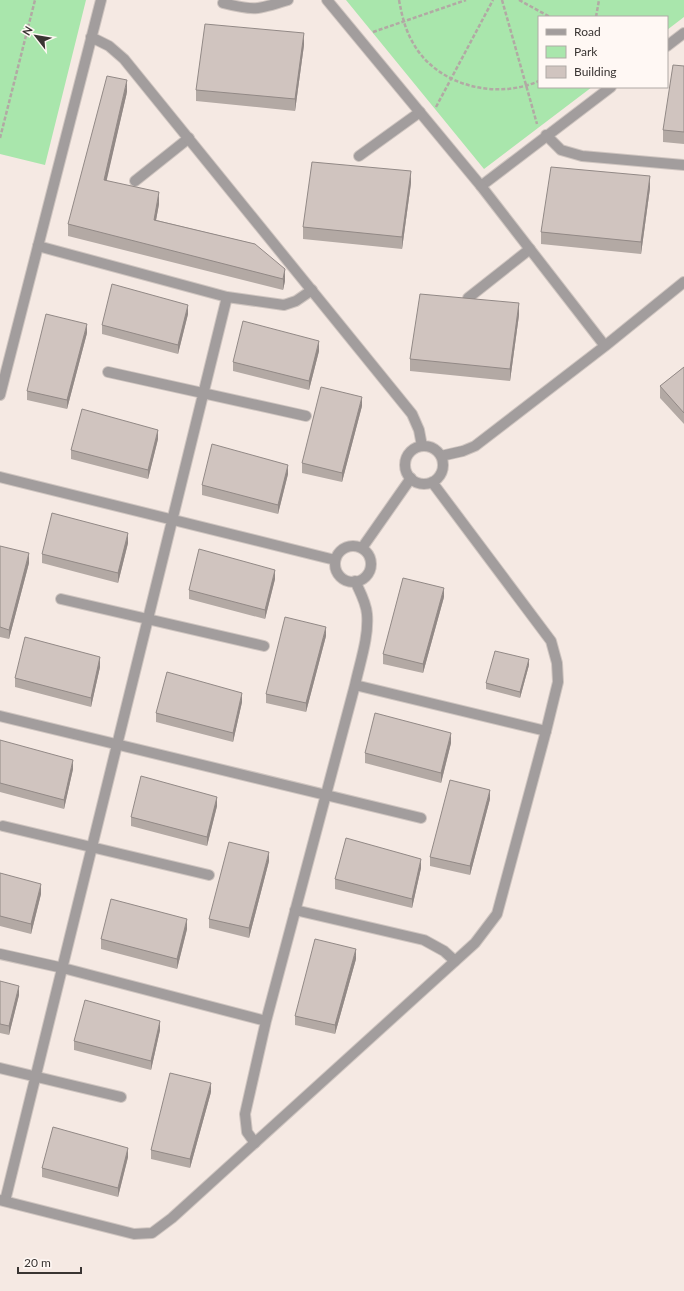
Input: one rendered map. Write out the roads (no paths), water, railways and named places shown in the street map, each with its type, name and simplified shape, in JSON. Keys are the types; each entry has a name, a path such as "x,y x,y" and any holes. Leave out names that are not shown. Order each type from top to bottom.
{"street":[{"path":"0,395 100,0"},
{"path":"223,3 250,10 262,9 288,0"},
{"path":"327,0 481,186 605,346"},
{"path":"668,45 684,33"},
{"path":"91,37 109,46 124,59 312,290 412,414 419,430 422,446"},
{"path":"481,186 610,88"},
{"path":"359,156 420,112"},
{"path":"546,135 561,150 582,156 684,165"},
{"path":"135,182 188,138"},
{"path":"38,246 228,296 284,305 296,301 312,290"},
{"path":"468,298 530,249"},
{"path":"441,456 463,451 475,446 605,346 684,282"},
{"path":"228,296 63,968 3,1201 134,1234 152,1233 172,1218 455,962 475,943 497,914 558,682 557,663 551,641 432,482"},
{"path":"108,372 306,416"},
{"path":"422,446 430,446 437,450 441,456 443,464 442,471 438,478 432,482 424,484 417,482 411,478 406,471 405,463 408,455 414,449 422,446"},
{"path":"0,477 335,560"},
{"path":"362,548 411,478"},
{"path":"357,546 362,548 369,556 371,567 365,577 355,582 349,582 339,576 335,566 335,560 340,550 345,547 357,546"},
{"path":"254,1143 247,1132 245,1114 266,1021 354,685 366,630 367,613 364,600 355,582"},
{"path":"61,599 264,646"},
{"path":"354,685 546,732"},
{"path":"0,716 421,818"},
{"path":"2,826 92,846 209,875"},
{"path":"295,910 424,940 444,951 455,962"},
{"path":"0,954 63,968 266,1021"},
{"path":"0,1068 121,1097"}]}
